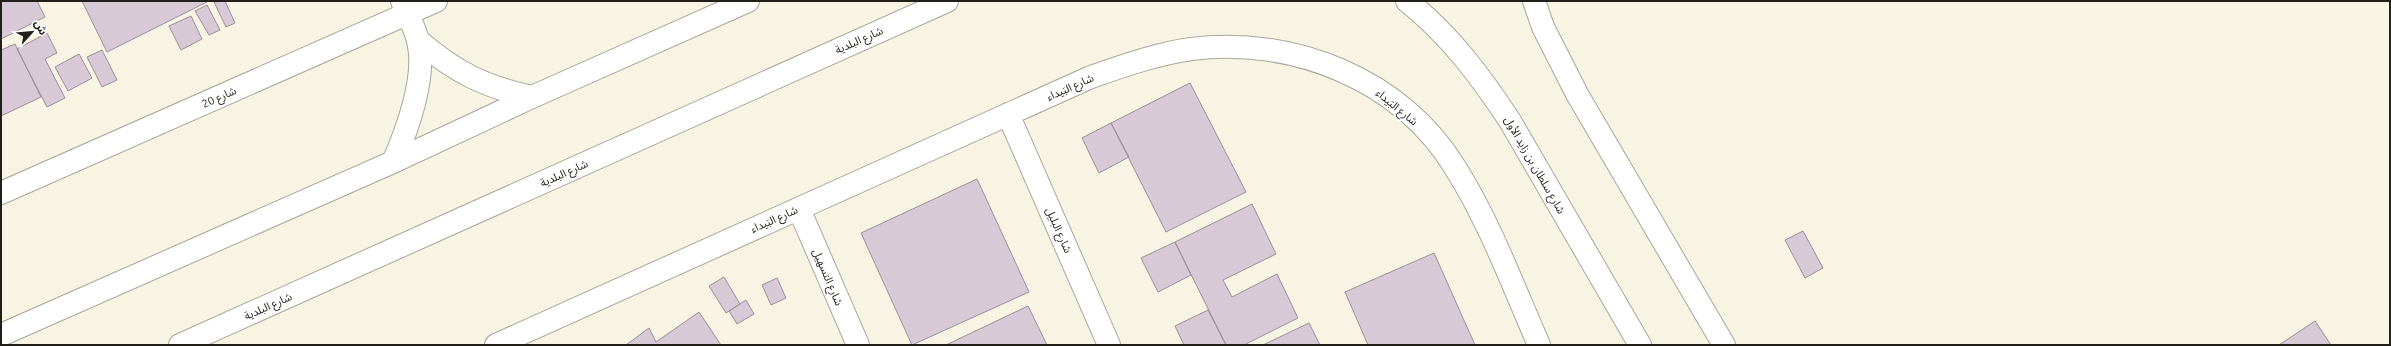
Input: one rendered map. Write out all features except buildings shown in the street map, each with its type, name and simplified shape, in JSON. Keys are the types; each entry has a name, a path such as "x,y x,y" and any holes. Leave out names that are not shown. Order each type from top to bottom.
{"main road":[{"name":"شارع 20","path":"1,193 405,8 436,1"},
{"path":"1,335 392,162 532,97 748,1"},
{"name":"شارع البلدية","path":"180,345 947,1"},
{"name":"شارع سلطان بن زايد الأول","path":"1407,1 1439,30 1465,58 1510,121 1640,345"},
{"path":"1534,1 1543,27 1576,94 1724,345"},
{"path":"392,162 404,139 417,91 419,41 405,8"},
{"path":"419,41 460,72 488,85 532,97"},
{"name":"شارع البَيداء","path":"496,345 1097,75 1156,56 1190,50 1224,47 1259,48 1292,53 1325,63 1356,77 1385,95 1412,116 1435,141 1456,168 1472,198 1539,345"},
{"name":"شارع البليل","path":"1008,114 1109,345"},
{"name":"شارع التسهيل","path":"799,208 858,345"}]}
